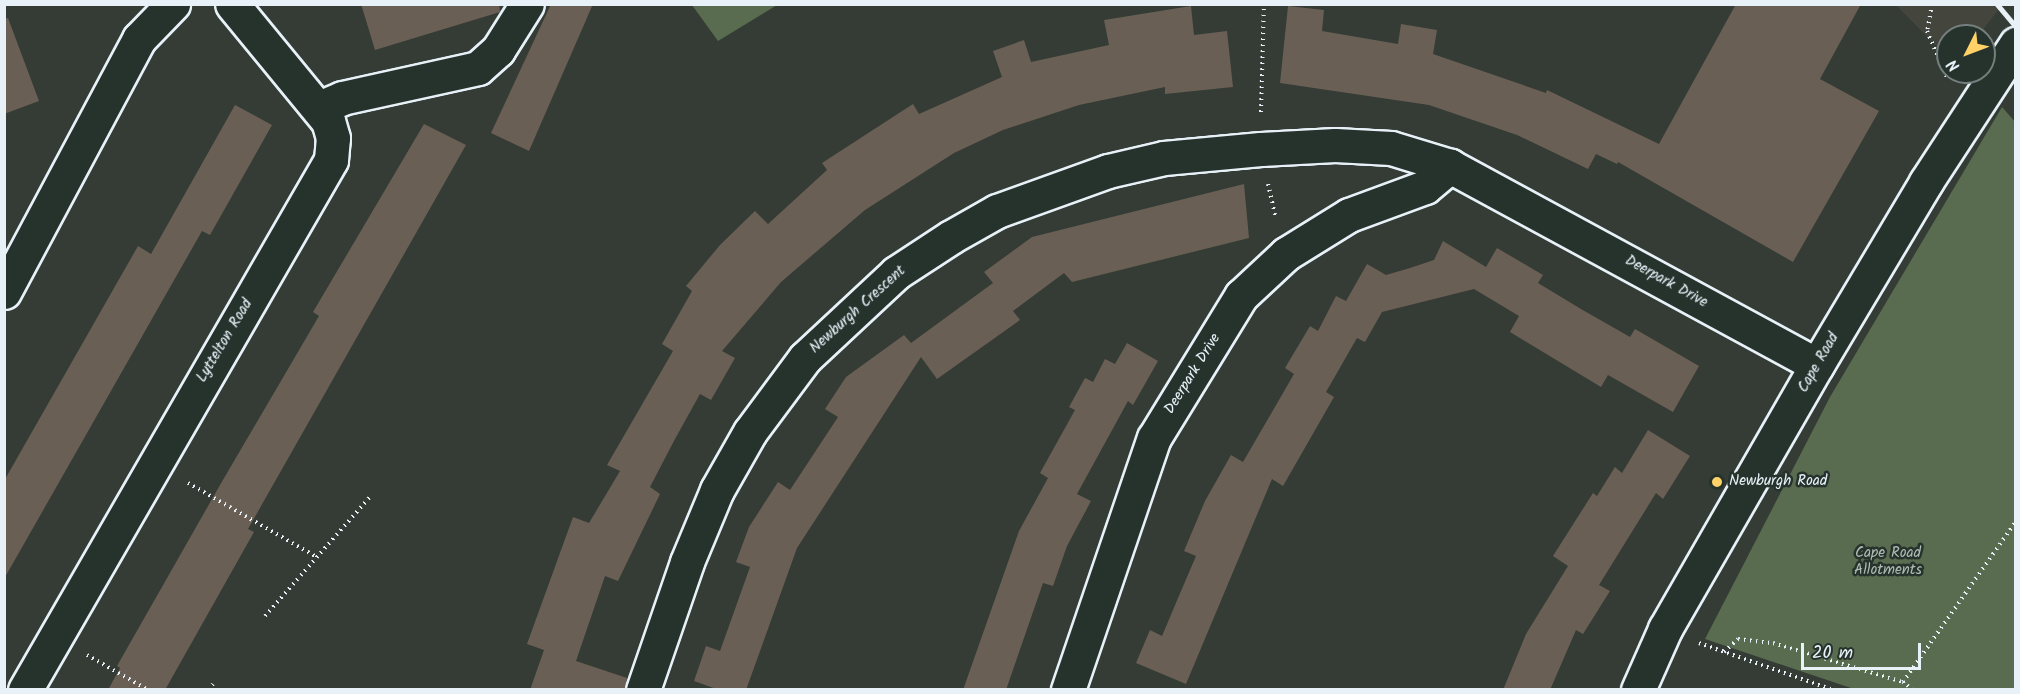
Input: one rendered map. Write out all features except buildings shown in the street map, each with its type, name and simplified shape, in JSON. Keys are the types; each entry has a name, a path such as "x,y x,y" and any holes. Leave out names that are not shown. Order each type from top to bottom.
{"street":[{"path":"4,291 139,39 173,4"},
{"name":"Lyttelton Road","path":"25,690 153,463 332,160 333,138 319,108 232,4"},
{"path":"319,108 342,98 477,68 498,50 527,4"},
{"name":"Cape Road","path":"1638,690 1665,629 1817,365 1984,90 2016,45"},
{"name":"Deerpark Drive","path":"1261,149 1335,145 1391,148 1450,166 1817,365"},
{"name":"Newburgh Crescent","path":"643,690 699,531 733,460 805,358 872,294 951,237 997,211 1055,187 1164,158 1261,149"},
{"name":"Deerpark Drive","path":"1068,690 1154,438 1241,296 1286,254 1349,215 1425,187 1450,166"}],"path":[{"path":"1264,4 1261,149 1286,254"},
{"path":"1932,4 1928,31 1952,91"},
{"path":"153,463 315,556"},
{"path":"265,616 315,556 370,497"},
{"path":"1903,682 2016,521"},
{"path":"1665,629 1833,690"},
{"path":"55,636 148,690"},
{"path":"1724,652 1738,639 1773,643 1903,682 1913,690"},
{"path":"209,690 213,684"}],"shaded area":[{"path":"1896,5 2002,5 1987,24 1936,24 1936,46"}],"green space":[{"path":"692,5 777,5 718,41"},
{"name":"Cape Road Allotments","path":"2002,107 2016,123 2015,689 1854,689 1705,639 1830,397"}],"railway":[{"path":"1997,4 2016,27"}],"place":[{"name":"Newburgh Road","path":"1717,482"}]}
